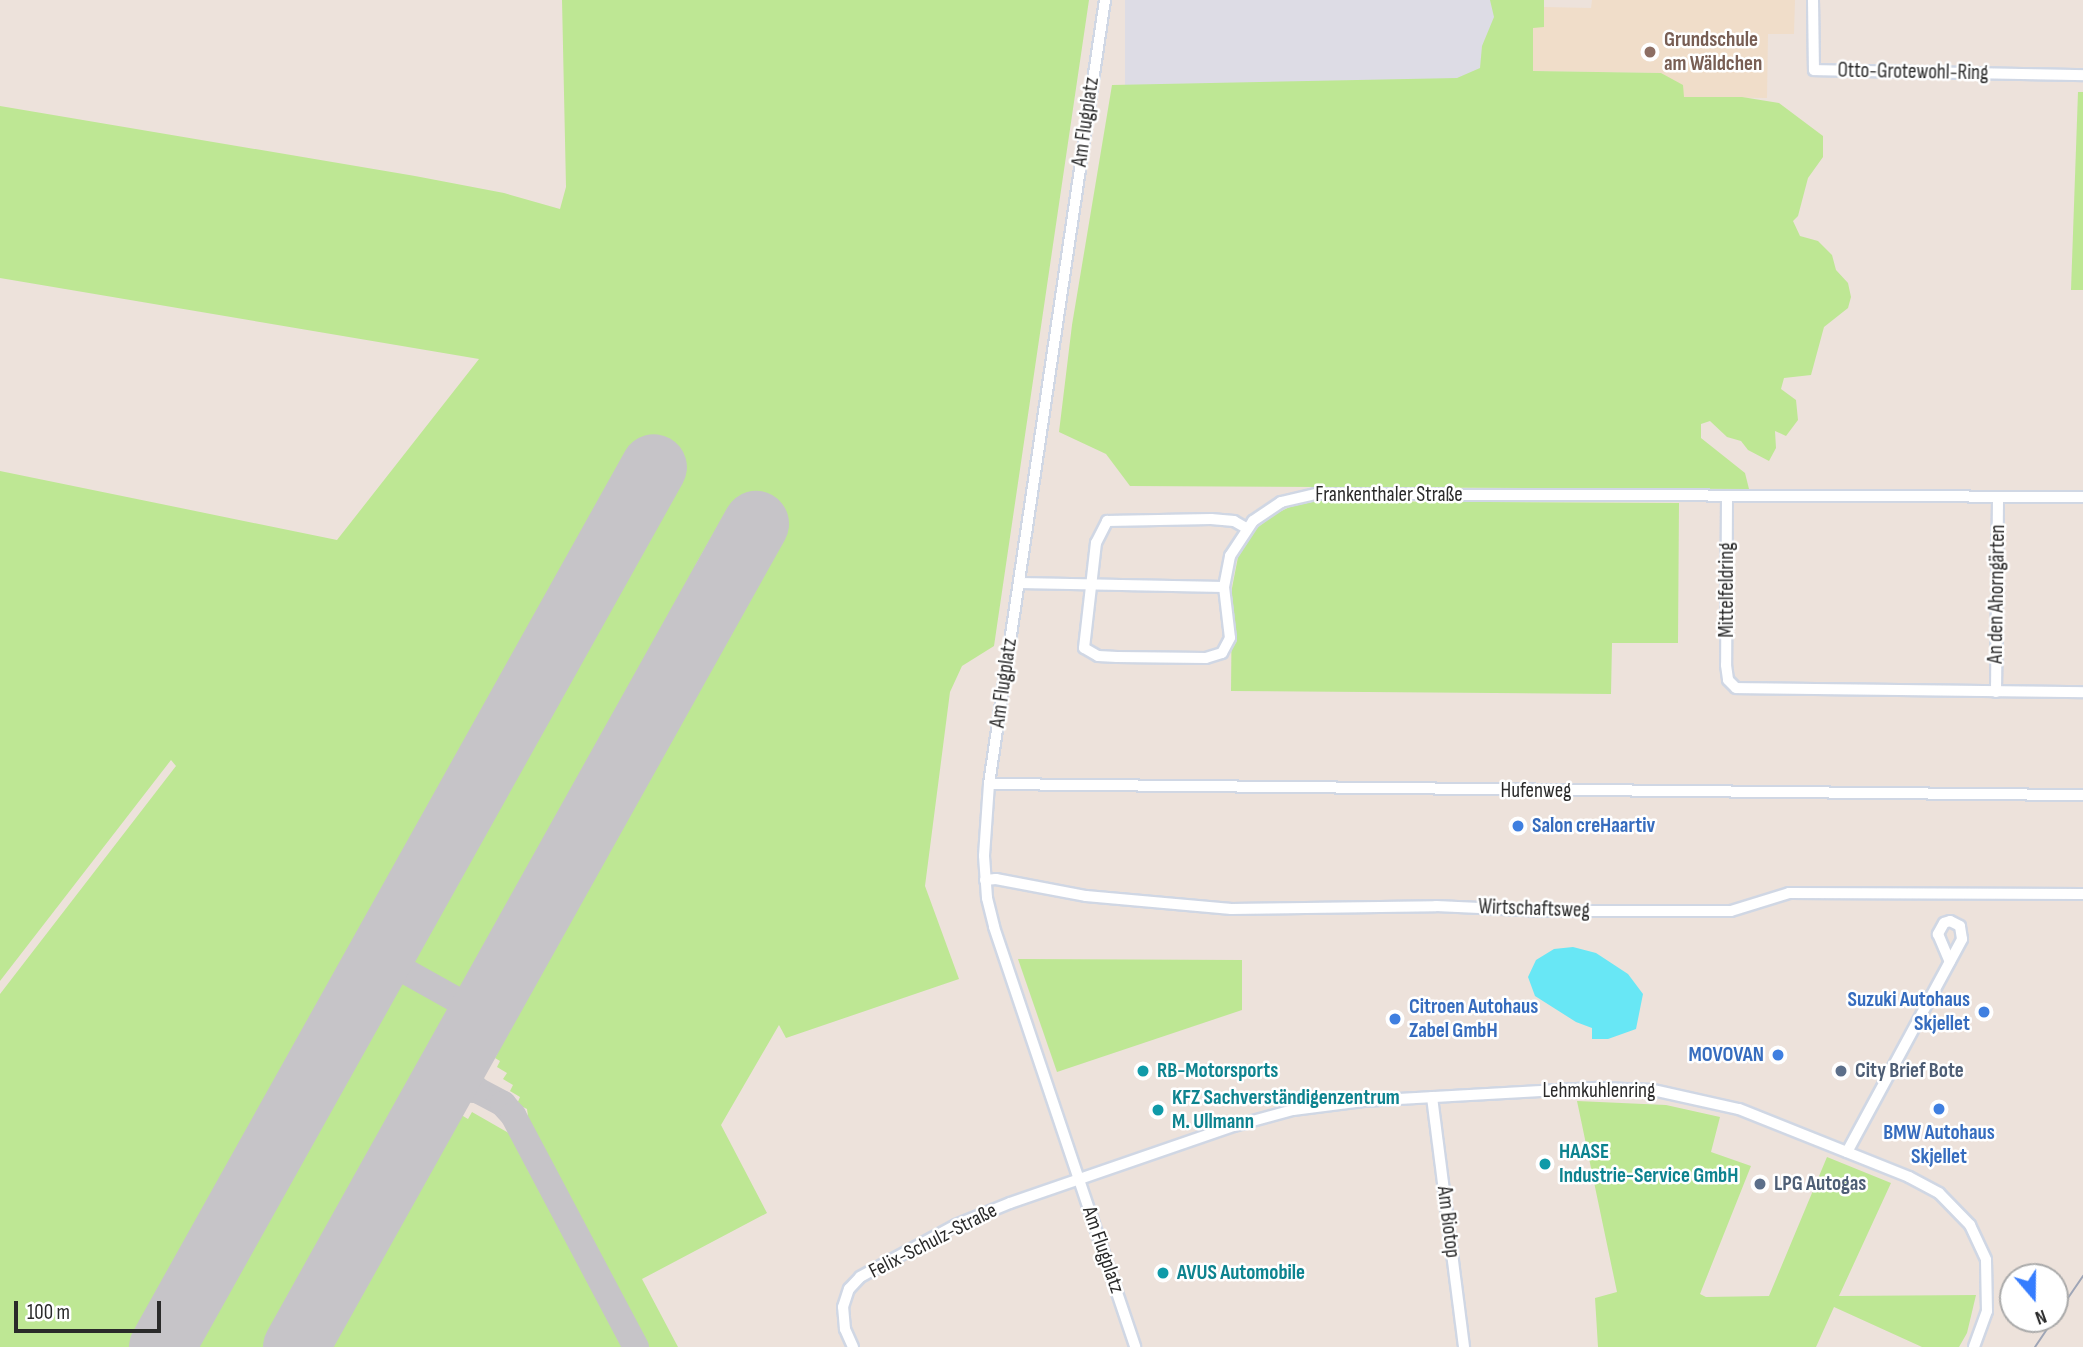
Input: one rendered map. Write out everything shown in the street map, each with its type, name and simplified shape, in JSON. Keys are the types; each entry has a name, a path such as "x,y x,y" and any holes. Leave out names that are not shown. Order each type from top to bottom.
{"street":[{"name":"Am Flugplatz","path":"1105,0 989,785 984,830 985,880 994,927 1135,1347"},
{"name":"Otto-Grotewohl-Ring","path":"1813,0 1814,70 2083,75"},
{"name":"Frankenthaler Straße","path":"1090,585 1084,648 1098,656 1206,658 1222,653 1230,638 1224,587 1230,556 1246,528 1281,502 1316,494 1727,496"},
{"path":"1727,496 2083,497"},
{"name":"Mittelfeldring","path":"1727,496 1726,666 1731,685 1736,688 2083,692"},
{"name":"An den Ahorngärten","path":"1996,692 1998,497"},
{"path":"1090,585 1096,543 1107,521 1211,519 1234,521 1246,528"},
{"path":"1019,583 1224,587"},
{"name":"Hufenweg","path":"989,785 2083,795"},
{"name":"Wirtschaftsweg","path":"985,880 996,879 1086,896 1231,909 1436,905 1545,911 1731,911 1789,893 2083,894"},
{"path":"1847,1152 1950,962"},
{"name":"Lehmkuhlenring","path":"1079,1180 1280,1113 1333,1104 1576,1088 1653,1090 1740,1109 1939,1193 1970,1225 1986,1260 1989,1286 1985,1319 1974,1347"},
{"name":"Am Biotop","path":"1432,1097 1464,1347"},
{"name":"Felix-Schulz-Straße","path":"853,1347 845,1329 843,1307 849,1289 865,1273 977,1215 1079,1180"}],"shaded area":[{"path":"1125,0 1544,0 1544,86 1125,86"},
{"name":"Grundschule am Wäldchen","path":"1592,0 1795,0 1794,34 1768,34 1767,98 1683,97 1661,73 1533,71 1532,27 1544,27 1544,7 1591,8"}],"green space":[{"path":"562,0 1089,0 994,646 962,666 950,692 925,886 959,979 786,1038 779,1025 721,1125 767,1213 642,1279 678,1347 645,1347 524,1118 528,1116 527,1109 517,1104 520,1097 510,1091 513,1085 503,1079 507,1073 497,1067 500,1061 495,1058 498,1052 493,1049 497,1043 492,1039 737,601 747,606 784,540 728,508 695,566 705,572 273,1347 0,1347 0,994 176,766 171,760 0,981 0,471 337,540 479,359 0,278 0,106 415,176 504,193 560,209 566,187"},
{"path":"1490,0 1544,0 1544,27 1533,28 1533,71 1661,73 1683,85 1684,97 1742,97 1779,103 1823,136 1823,157 1808,178 1798,216 1793,221 1800,236 1818,241 1832,255 1836,270 1848,283 1851,297 1848,308 1824,327 1811,375 1784,378 1781,389 1796,400 1798,420 1786,436 1775,431 1776,448 1769,461 1748,450 1741,441 1727,437 1710,421 1701,424 1701,438 1745,473 1749,489 1130,486 1106,454 1059,432 1072,325 1112,85 1457,78 1480,68 1482,46 1494,17"},
{"path":"2078,92 2083,92 2083,290 2071,290"},
{"path":"1320,501 1679,503 1678,643 1612,643 1611,694 1231,691 1232,588 1238,557 1255,530 1271,516 1296,504"},
{"path":"1018,959 1242,960 1242,1010 1057,1072"},
{"path":"1577,1101 1666,1105 1720,1117 1711,1152 1751,1166 1700,1294 1706,1297 1769,1296 1827,1157 1891,1183 1839,1296 1976,1295 1967,1333 1959,1347 1922,1347 1834,1307 1816,1347 1598,1347 1595,1298 1617,1292"},
{"path":"472,1112 512,1135 514,1132 627,1347 320,1347 449,1117 454,1119 458,1113 468,1119"}],"water":[{"path":"1573,947 1596,953 1628,974 1643,994 1636,1029 1608,1039 1592,1039 1592,1028 1576,1022 1535,996 1528,977 1536,960 1554,949"}],"taxiway":[{"path":"380,957 482,1014"},
{"path":"465,1045 461,1058 465,1076 477,1090 503,1104 513,1115 636,1347"},
{"path":"433,1103 452,1088 477,1090"}],"runway":[{"path":"162,1347 654,467"},
{"path":"296,1347 756,524"}],"tram line":[{"path":"2069,1296 2083,1276"},
{"path":"2035,1347 2044,1333"}],"place":[{"name":"Grundschule am Wäldchen","path":"1650,52"},
{"name":"Salon creHaartiv","path":"1518,826"},
{"name":"Suzuki Autohaus Skjellet","path":"1984,1012"},
{"name":"Citroen Autohaus Zabel GmbH","path":"1395,1019"},
{"name":"MOVOVAN","path":"1778,1055"},
{"name":"RB-Motorsports","path":"1143,1071"},
{"name":"City Brief Bote","path":"1841,1071"},
{"name":"BMW Autohaus Skjellet","path":"1939,1109"},
{"name":"KFZ Sachverständigenzentrum M. Ullmann","path":"1158,1110"},
{"name":"HAASE Industrie-Service GmbH","path":"1545,1164"},
{"name":"LPG Autogas","path":"1760,1184"},
{"name":"AVUS Automobile","path":"1163,1273"}]}
